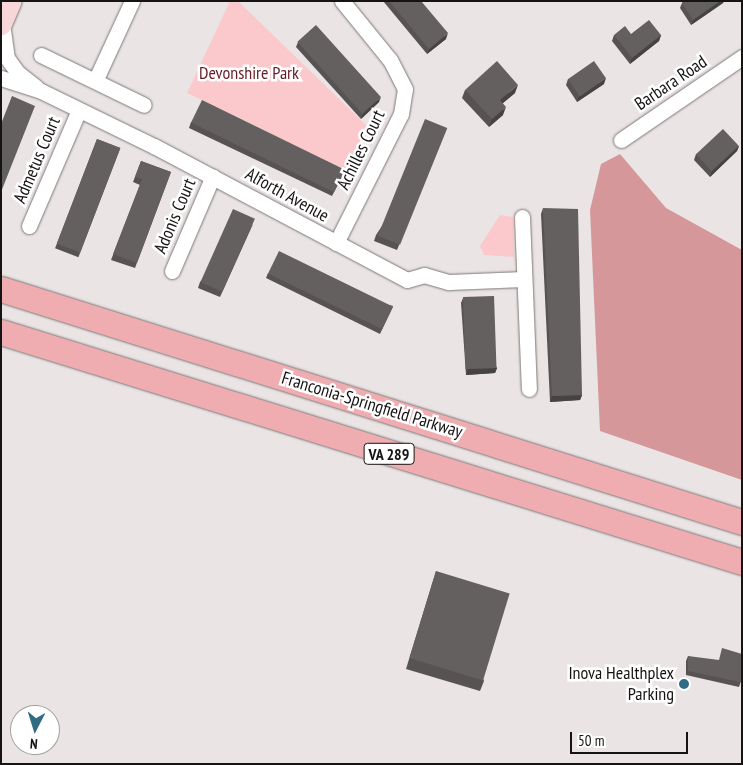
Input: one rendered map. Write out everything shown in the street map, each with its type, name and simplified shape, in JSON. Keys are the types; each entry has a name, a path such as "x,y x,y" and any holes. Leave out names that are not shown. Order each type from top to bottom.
{"main road":[{"path":"1,23 11,1"},
{"name":"Franconia-Springfield Parkway","path":"1,289 742,522"},
{"name":"VA 289","path":"1,332 36,346 742,562"},
{"path":"1,338 36,346"}],"street":[{"path":"96,79 132,1"},
{"name":"Achilles Court","path":"336,243 401,114 405,89 390,60 342,1"},
{"name":"Alforth Avenue","path":"1,23 4,49 12,65 41,91"},
{"path":"41,55 96,79 144,104"},
{"name":"Barbara Road","path":"621,140 742,57"},
{"name":"Alforth Avenue","path":"1,78 41,91 213,176 407,280 424,275 449,282 524,279"},
{"name":"Admetus Court","path":"29,226 79,110"},
{"name":"Adonis Court","path":"172,272 213,176"},
{"path":"522,218 529,389"}],"green space":[{"name":"Devonshire Park","path":"230,1 238,1 368,127 343,175 262,129 187,93"},
{"path":"500,215 513,217 514,257 484,255 480,246"}],"shaded area":[{"path":"620,154 666,208 742,250 742,480 600,431 590,210 601,164"}],"building":[{"path":"389,1 421,1 448,33 429,49"},
{"path":"684,1 720,1 693,20 682,3"},
{"path":"649,20 661,35 632,58 614,35 625,26 631,34"},
{"path":"316,25 381,97 362,114 297,42"},
{"path":"497,61 518,85 500,100 506,107 492,119 465,90"},
{"path":"594,61 606,78 580,97 568,79"},
{"path":"12,96 35,106 1,192 1,124"},
{"path":"202,100 345,170 334,192 191,122"},
{"path":"425,119 447,128 400,245 378,236"},
{"path":"723,129 739,146 712,171 696,154"},
{"path":"97,139 120,148 80,253 57,244"},
{"path":"141,161 171,172 137,263 113,254 142,179 135,177"},
{"path":"543,208 578,209 582,395 552,396"},
{"path":"233,209 255,219 222,292 200,282"},
{"path":"279,251 393,307 382,329 268,273"},
{"path":"494,296 497,368 466,369 463,297"},
{"path":"436,571 510,594 483,681 409,658"},
{"path":"722,648 742,654 742,678 740,682 688,671 688,656 719,660"}],"place":[{"name":"Inova Healthplex Parking","path":"684,684"}]}
